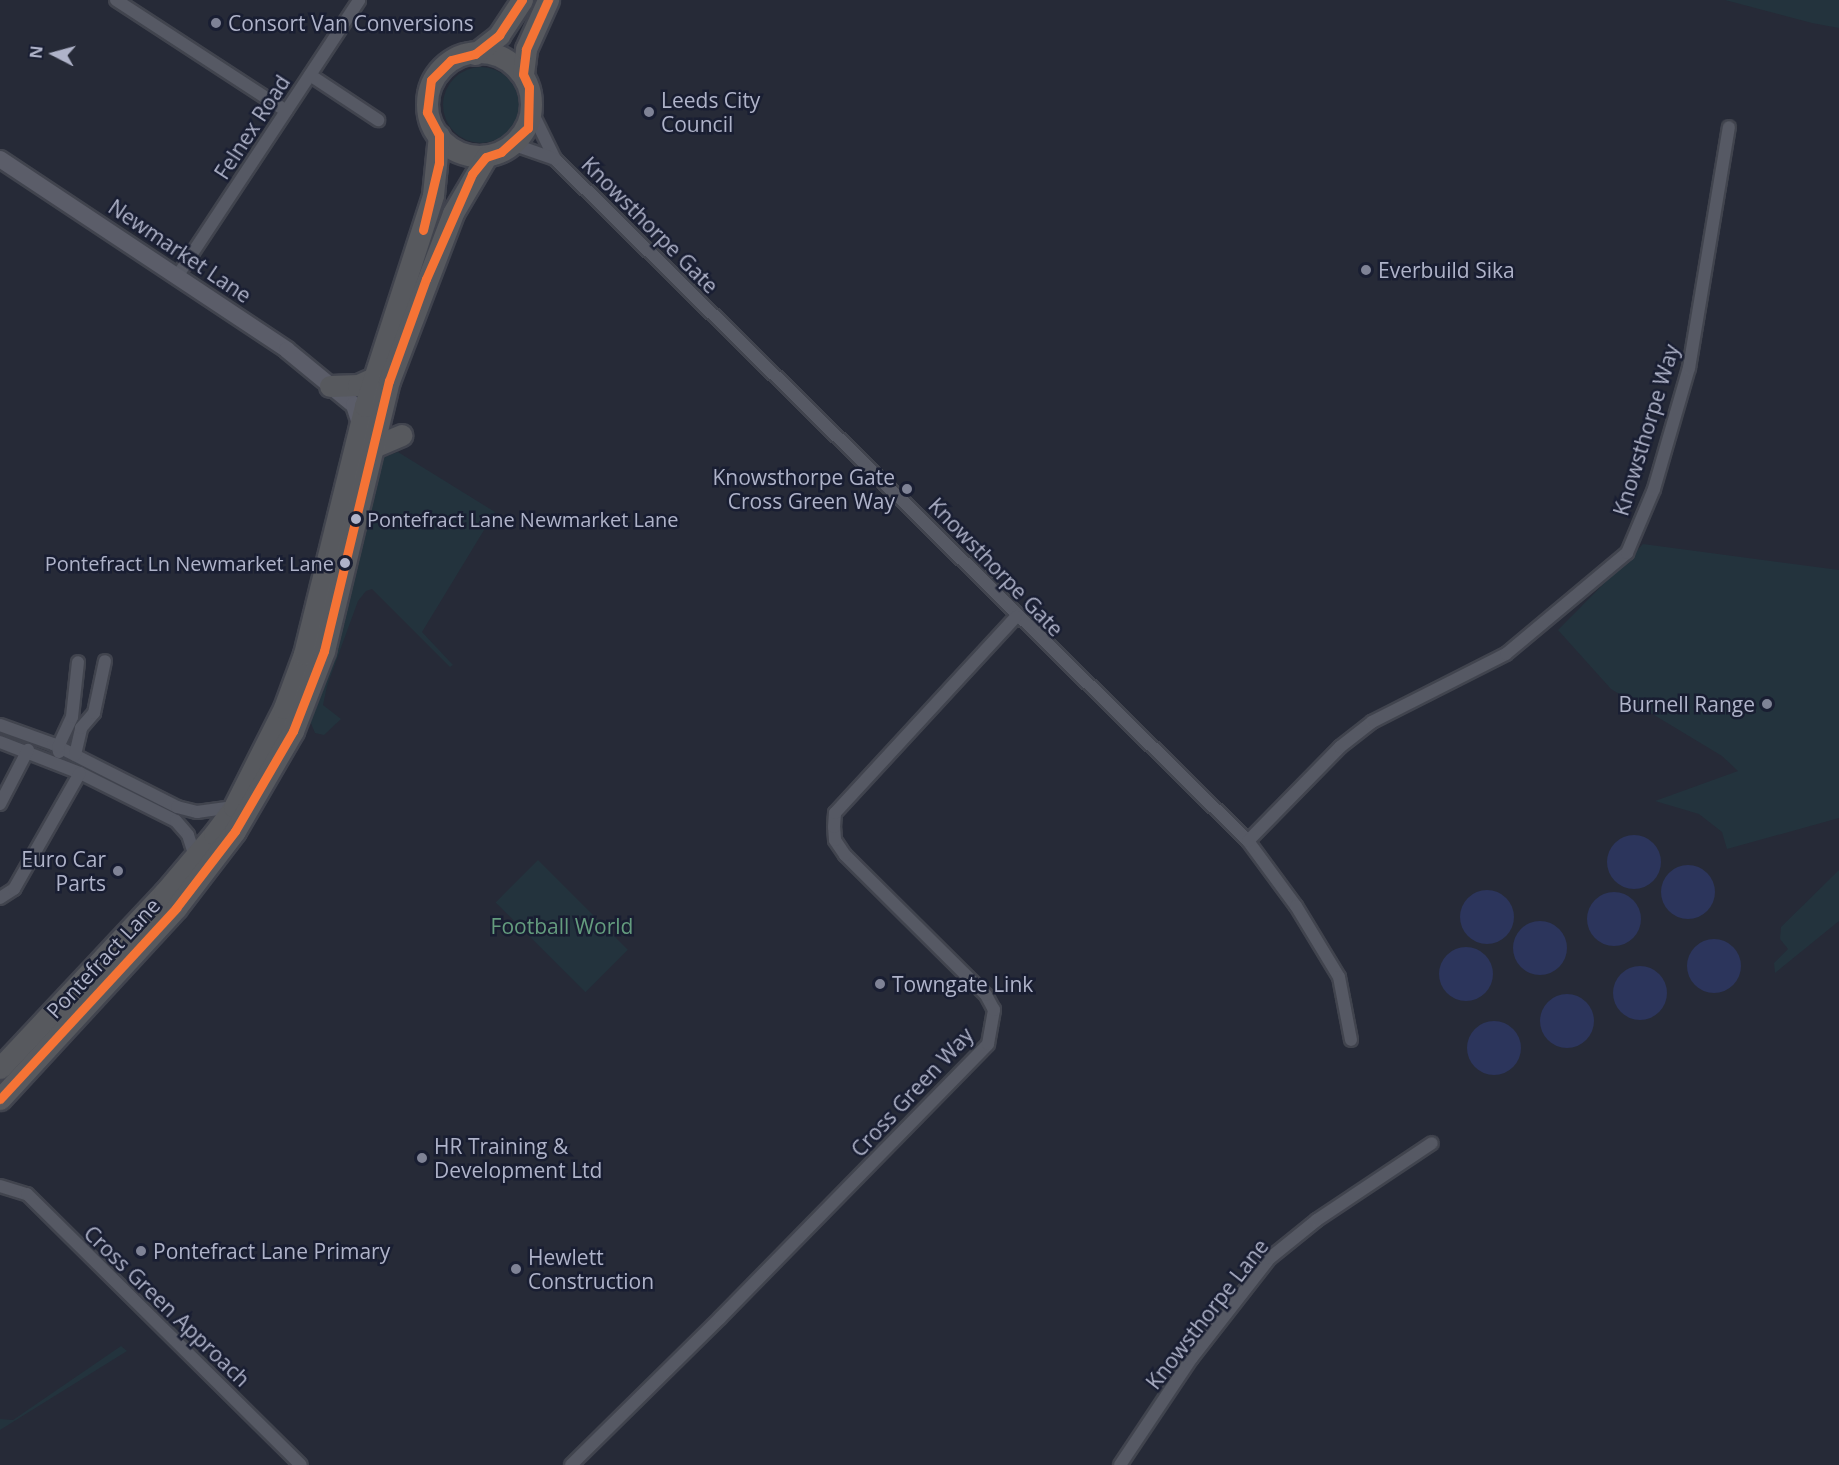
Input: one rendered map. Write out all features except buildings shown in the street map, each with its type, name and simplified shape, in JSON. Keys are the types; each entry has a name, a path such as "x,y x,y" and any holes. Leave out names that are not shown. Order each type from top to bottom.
{"highway":[{"path":"475,54 502,60 523,74 529,87 531,110 528,128 512,144 486,157 470,154 439,135 427,112 426,96 431,80 451,60 475,54 499,35 522,0"},
{"path":"523,74 526,49 548,0"},
{"name":"Pontefract Lane","path":"0,1068 195,857 234,807 285,708 304,654 360,424 433,195 439,135"},
{"name":"Pontefract Lane","path":"0,1099 176,908 235,831 303,735 389,381 426,279 458,203 486,157"},
{"path":"330,386 356,385 374,378"},
{"path":"371,448 401,435"}],"street":[{"path":"116,0 286,111"},
{"name":"Felnex Road","path":"178,275 359,0"},
{"path":"310,75 378,120"},
{"name":"Knowsthorpe Gate","path":"531,110 555,159 791,387 1016,617 1248,841 1296,906 1340,977 1351,1040"},
{"name":"Knowsthorpe Way","path":"1248,841 1340,747 1408,702 1506,654 1627,553 1654,489 1689,368 1729,127"},
{"name":"Knowsthorpe Gate","path":"512,144 555,159"},
{"name":"Newmarket Lane","path":"0,159 178,275 287,350 354,405 360,424"},
{"name":"Cross Green Way","path":"571,1465 720,1318 988,1044 994,1010 986,995 845,855 835,840 834,827 835,813 1016,617"},
{"path":"75,755 81,728 94,713 105,661"},
{"path":"0,804 28,750 53,744 72,717 78,662"},
{"path":"0,725 53,744 177,807 197,812 234,807"},
{"path":"0,742 28,750 80,773 176,821 188,835 195,857"},
{"path":"53,744 60,755 75,762 80,773"},
{"path":"0,898 14,889 80,773"},
{"name":"Knowsthorpe Lane","path":"1120,1465 1191,1359 1270,1258 1317,1221 1432,1143"},
{"name":"Cross Green Approach","path":"0,1186 27,1194 80,1249 301,1465"}],"green space":[{"path":"1725,0 1839,0 1839,28 1812,23"},
{"path":"481,67 496,70 508,78 516,90 519,105 516,120 508,132 496,140 481,143 466,140 454,132 446,120 443,105 446,90 454,78 466,70"},
{"path":"398,452 495,512 422,632 453,665 450,667 372,589 366,591 358,601 327,686 323,705 341,719 324,735 315,733 310,721 345,613 357,565 360,530 381,458"},
{"path":"1643,544 1839,570 1839,818 1727,849 1722,832 1699,814 1655,801 1738,771 1722,756 1611,689 1558,630"},
{"name":"Football World","path":"538,860 628,950 585,992 496,902"},
{"path":"1839,870 1839,921 1775,973 1774,963 1788,949 1780,939 1781,927"},
{"path":"121,1346 127,1351 0,1430 0,1419 13,1420"}],"water":[{"path":"1634,835 1644,837 1653,843 1659,852 1661,862 1659,872 1653,881 1644,887 1634,889 1624,887 1615,881 1609,872 1607,862 1609,852 1615,843 1624,837"},
{"path":"1688,865 1698,867 1707,873 1713,882 1715,892 1713,902 1707,911 1698,917 1688,919 1678,917 1669,911 1663,902 1661,892 1663,882 1669,873 1678,867"},
{"path":"1487,890 1497,892 1506,898 1512,907 1514,917 1512,927 1506,936 1497,942 1487,944 1477,942 1468,936 1462,927 1460,917 1462,907 1468,898 1477,892"},
{"path":"1614,892 1624,894 1633,900 1639,909 1641,919 1639,929 1633,938 1624,944 1614,946 1604,944 1595,938 1589,929 1587,919 1589,909 1595,900 1604,894"},
{"path":"1540,921 1550,923 1559,929 1565,938 1567,948 1565,958 1559,967 1550,973 1540,975 1530,973 1521,967 1515,958 1513,948 1515,938 1521,929 1530,923"},
{"path":"1714,939 1724,941 1733,947 1739,956 1741,966 1739,976 1733,985 1724,991 1714,993 1704,991 1695,985 1689,976 1687,966 1689,956 1695,947 1704,941"},
{"path":"1466,947 1476,949 1485,955 1491,964 1493,974 1491,984 1485,993 1476,999 1466,1001 1456,999 1447,993 1441,984 1439,974 1441,964 1447,955 1456,949"},
{"path":"1640,966 1650,968 1659,974 1665,983 1667,993 1665,1003 1659,1012 1650,1018 1640,1020 1630,1018 1621,1012 1615,1003 1613,993 1615,983 1621,974 1630,968"},
{"path":"1567,994 1577,996 1586,1002 1592,1011 1594,1021 1592,1031 1586,1040 1577,1046 1567,1048 1557,1046 1548,1040 1542,1031 1540,1021 1542,1011 1548,1002 1557,996"},
{"path":"1494,1021 1504,1023 1513,1029 1519,1038 1521,1048 1519,1058 1513,1067 1504,1073 1494,1075 1484,1073 1475,1067 1469,1058 1467,1048 1469,1038 1475,1029 1484,1023"}],"transit line":[{"path":"423,230 439,163 439,135 427,112 431,80 451,60 475,54 499,35 522,0"},
{"path":"0,1099 176,908 235,831 293,731 324,651 389,381 426,279 472,174 486,157 501,152 528,128 529,87 523,74 526,49 548,0"}],"place":[{"name":"Consort Van Conversions","path":"216,23"},
{"name":"Leeds City Council","path":"649,112"},
{"name":"Everbuild Sika","path":"1366,270"},
{"name":"Knowsthorpe Gate Cross Green Way","path":"907,489"},
{"name":"Pontefract Lane Newmarket Lane","path":"356,519"},
{"name":"Pontefract Ln Newmarket Lane","path":"345,563"},
{"name":"Burnell Range","path":"1767,704"},
{"name":"Euro Car Parts","path":"118,871"},
{"name":"Towngate Link","path":"880,984"},
{"name":"HR Training & Development Ltd","path":"422,1158"},
{"name":"Pontefract Lane Primary","path":"141,1251"},
{"name":"Hewlett Construction","path":"516,1269"}]}
